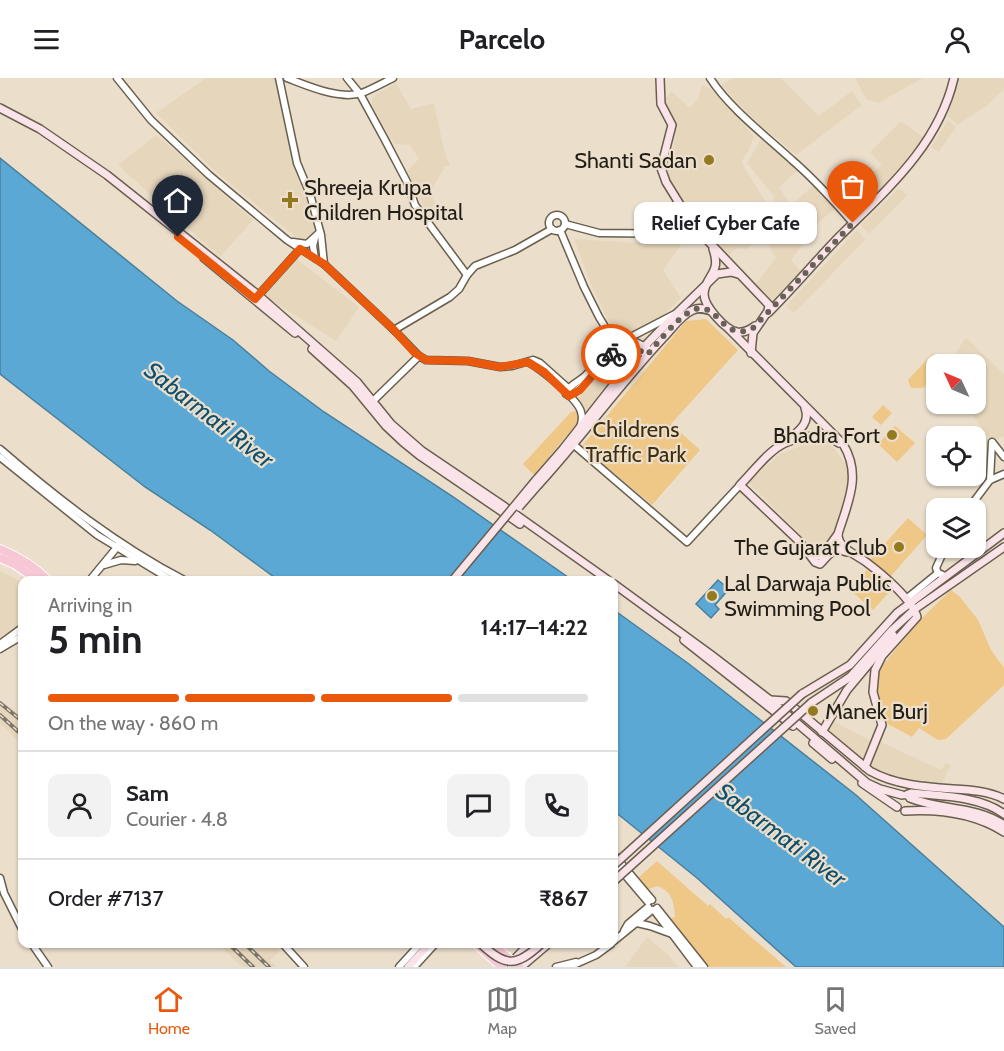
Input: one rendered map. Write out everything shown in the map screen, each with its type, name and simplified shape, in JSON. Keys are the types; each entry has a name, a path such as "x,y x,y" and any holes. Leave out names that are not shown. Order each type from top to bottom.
{"main road":[{"path":"660,78 661,104 672,125 661,168 666,182 700,234 767,301 769,308 753,333 751,353"},
{"path":"729,329 738,333 753,328 907,169 929,138 948,102 954,78"},
{"path":"0,110 104,177 257,297 357,382 391,424 422,451 602,576"},
{"path":"713,248 717,264 704,294 706,302 711,311 804,407 838,438 846,449 851,460 853,478 838,540 877,572 910,604 917,617 882,656 875,670 873,692 882,725 865,767"},
{"path":"461,576 580,427 679,311 710,279 724,272 740,275"},
{"path":"257,297 353,386 386,426 419,455 594,576"},
{"path":"767,301 779,302"},
{"path":"456,576 537,482 574,445 646,351 687,313 700,308 711,311"},
{"path":"804,407 807,414 805,424 740,485 817,556 822,556 838,534"},
{"path":"784,444 815,436 825,436 835,440 846,449"},
{"path":"822,732 847,690 895,632 910,604 941,574 1004,533"},
{"path":"800,542 815,562 820,564 832,551 839,549 855,555"},
{"path":"618,860 802,694 850,665 897,613 901,604 910,604 1004,547"},
{"path":"0,549 18,556 44,576"},
{"path":"0,558 15,564 32,576"},
{"path":"618,587 770,700 867,783 924,804 978,812 1004,825"},
{"path":"618,593 740,683 870,790 897,807 905,810 960,814 986,820 1004,832"},
{"path":"618,877 811,703 850,677 900,622"},
{"path":"770,700 786,701 865,767 884,779 902,784 978,791 1004,799"},
{"path":"897,807 896,800 911,793 966,800 984,804 1003,813"},
{"path":"905,810 911,806 906,796"},
{"path":"401,967 418,948"},
{"path":"408,967 425,948"},
{"path":"481,948 502,967"},
{"path":"486,948 500,959 518,962 536,948"},
{"path":"492,948 508,958 516,958 530,948"},
{"path":"496,948 516,966"},
{"path":"516,966 527,948"},
{"path":"516,966 537,955 544,948"},
{"path":"532,967 537,955"}],"street":[{"path":"117,78 151,120 173,142 234,197 287,240 324,264 419,356 426,360 468,361 500,367 533,360 540,363 580,409 582,420 580,427"},
{"path":"279,78 297,163 310,194 324,264"},
{"path":"287,78 319,90 360,94 393,78"},
{"path":"347,78 360,94 406,182 415,205 467,275"},
{"path":"711,78 750,123 795,162 853,223"},
{"path":"552,229 550,220 556,215 563,217 563,227 584,287 617,345"},
{"path":"394,330 450,297 459,289 475,266 515,250 552,229 563,227 599,233 700,234"},
{"path":"287,240 305,244 317,235"},
{"path":"315,258 313,246 317,235"},
{"path":"257,297 300,249"},
{"path":"568,393 580,390 617,345 679,311"},
{"path":"625,340 636,342 646,351"},
{"path":"617,345 646,351"},
{"path":"373,401 419,356"},
{"path":"990,480 992,442 1004,457"},
{"path":"574,445 687,542 740,485"},
{"path":"0,449 88,517 119,546 176,576"},
{"path":"0,457 81,523 147,562 166,576"},
{"path":"976,498 990,480 1004,474"},
{"path":"94,576 119,546"},
{"path":"940,558 936,568 941,574"},
{"path":"103,566 121,560 147,562"},
{"path":"0,643 18,631"},
{"path":"0,649 18,638"},
{"path":"618,860 672,934 704,967"},
{"path":"618,868 652,906 692,956 697,967"},
{"path":"0,878 4,893 18,921"},
{"path":"618,937 637,923 652,906"},
{"path":"624,932 628,924 652,906"},
{"path":"637,923 672,934"},
{"path":"35,948 48,967"},
{"path":"287,948 304,967"},
{"path":"414,967 431,948"},
{"path":"556,967 596,955 605,948"},
{"path":"569,967 576,962"}],"shaded area":[{"path":"206,78 275,78 291,160 311,212 315,231 302,242 215,171 156,113"},
{"path":"734,78 781,78 819,116 852,91 862,105 796,155 748,114 721,85"},
{"path":"855,78 923,78 878,103 866,99"},
{"path":"959,78 1002,78 1004,89 985,107 957,125 948,116"},
{"path":"396,83 411,109 434,103 444,150 450,166 445,166 430,193 435,202 428,217 407,171 419,159 410,145 394,144 372,104 372,99 378,93"},
{"path":"702,85 711,89 754,136 741,162 766,202 765,231 747,249 738,248 727,257 695,222 668,177 676,124 664,101 671,91 690,108 698,98"},
{"path":"948,120 956,127 939,152 931,147"},
{"path":"901,121 923,137 906,165 856,215 837,199 882,165 870,152"},
{"path":"155,136 253,220 220,257 118,165"},
{"path":"761,139 798,170 779,187 789,203 775,210 773,195 747,163"},
{"path":"815,184 837,207 819,222 791,260 801,272 773,300 754,286 776,258 770,248 773,213 786,209"},
{"path":"899,188 907,195 869,234 861,225"},
{"path":"857,230 865,240 794,313 786,306"},
{"path":"574,239 639,243 680,239 680,246 663,270 681,298 661,318 617,338 592,287"},
{"path":"295,258 359,307 336,341 263,295"},
{"path":"966,338 983,354 955,354"},
{"path":"619,351 630,355 630,359 599,394 587,414 578,399"},
{"path":"986,357 1004,374 1004,436 992,442 986,434 986,426 981,426 972,414 986,414"},
{"path":"816,440 830,443 845,463 851,480 827,549 818,552 749,483 780,454"},
{"path":"0,571 18,580 18,632 5,634 0,638"},
{"path":"0,700 18,714 18,740 0,724"},
{"path":"833,721 871,741 863,760 827,733"},
{"path":"881,742 941,770 946,763 951,765 942,783 886,774 870,766"},
{"path":"647,937 669,955 678,967 625,967"},
{"path":"222,948 277,948 280,951 270,960 277,967 242,967"}],"green space":[{"name":"Childrens Traffic Park","path":"706,319 738,350 671,424 700,450 652,505 582,446 686,321"},
{"path":"926,360 926,385 923,388 911,388 908,380"},
{"path":"883,405 892,413 881,425 872,417"},
{"path":"576,411 579,421 534,475 523,464 571,412"},
{"path":"895,426 915,443 897,462 878,444"},
{"name":"The Gujarat Club","path":"908,518 926,534 890,577 870,560"},
{"path":"867,570 890,591 873,610 849,589"},
{"path":"951,590 960,597 978,620 991,650 1004,668 1004,685 946,739 938,740 919,728 912,737 888,724 883,716 877,693 878,674 918,622"},
{"path":"657,861 708,906 710,904 726,919 728,917 786,967 709,967 671,918 675,917 673,902 669,894 658,886 648,889 639,877"}],"water":[{"name":"Sabarmati River","path":"0,158 177,301 233,340 269,371 324,412 452,496 566,576 273,576 210,530 145,487 0,374"},
{"name":"Lal Darwaja Public Swimming Pool","path":"718,580 729,589 715,605 719,609 711,618 696,604"},
{"name":"Sabarmati River","path":"618,613 689,664 856,795 1004,927 1004,967 796,967 697,878 618,814"}],"railway":[{"path":"0,703 18,718"},
{"path":"0,715 18,731"},
{"path":"233,948 253,967"},
{"path":"249,948 269,967"}],"way so far":[{"path":"611,354 618,348 630,347 647,355 687,313 700,308 711,311 729,329 738,333 753,328 853,223"}],"place":[{"name":"Shanti Sadan","path":"709,160"},
{"name":"Shreeja Krupa Children Hospital","path":"290,200"},
{"name":"Relief Cyber Cafe","path":"853,223"},
{"name":"Bhadra Fort","path":"892,435"},
{"name":"The Gujarat Club","path":"899,547"},
{"name":"Lal Darwaja Public Swimming Pool","path":"712,596"},
{"name":"Manek Burj","path":"813,711"}],"route":[{"path":"178,237 255,299 300,249 324,264 394,330 405,344 426,360 468,361 500,367 528,362 544,372 569,396 580,390 611,354"}]}
